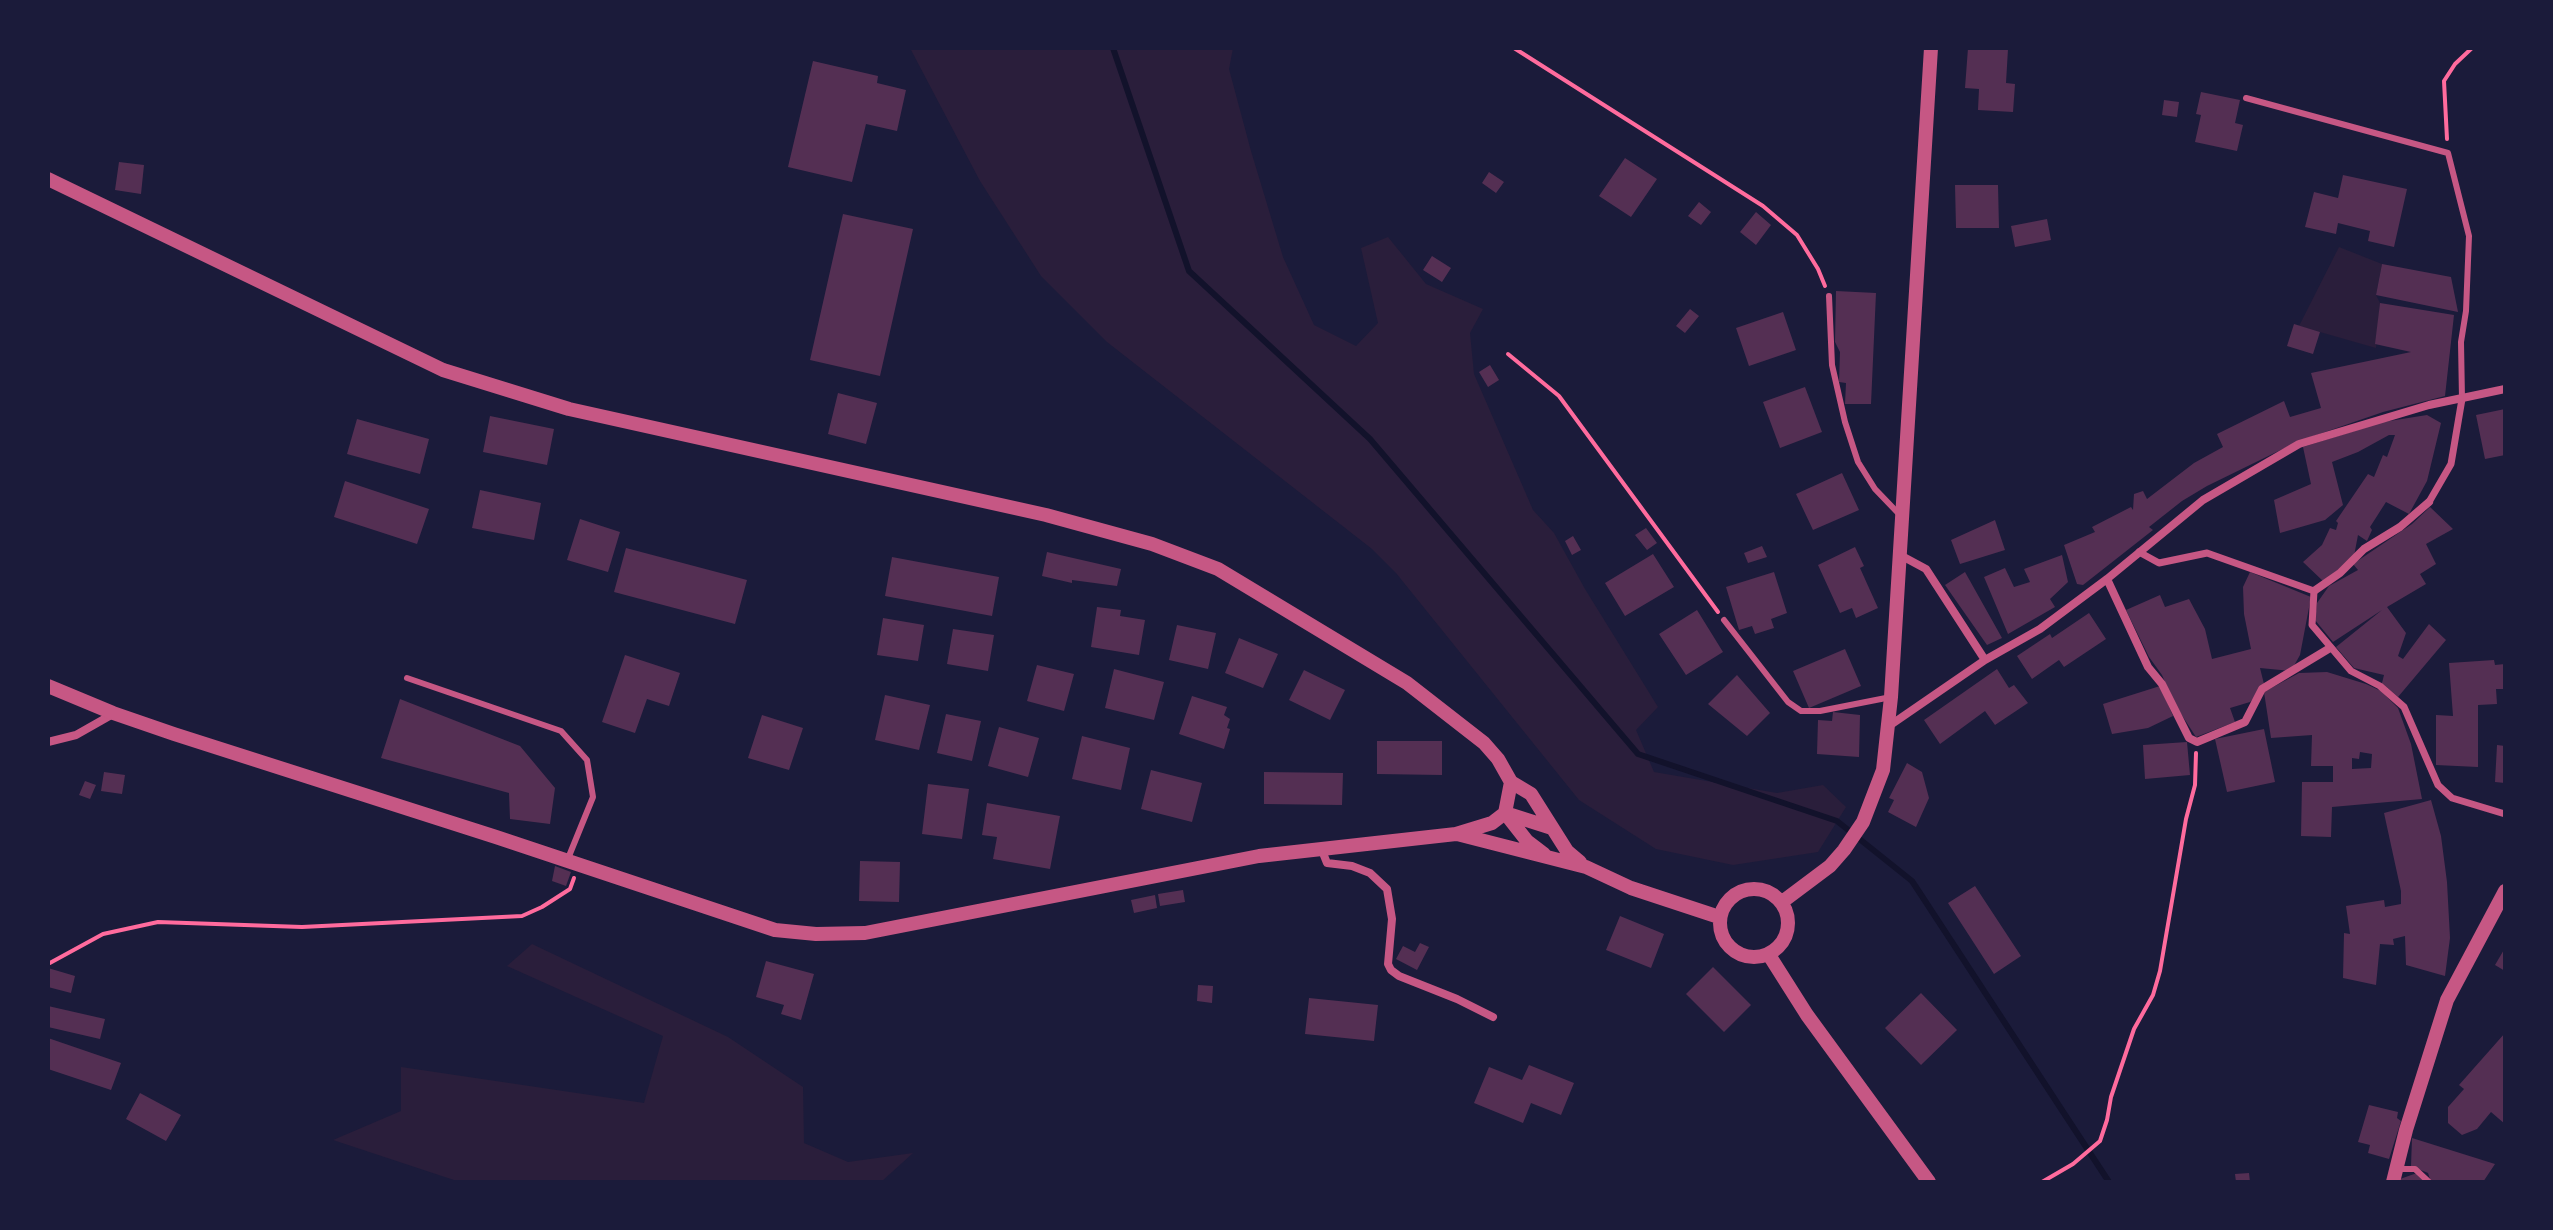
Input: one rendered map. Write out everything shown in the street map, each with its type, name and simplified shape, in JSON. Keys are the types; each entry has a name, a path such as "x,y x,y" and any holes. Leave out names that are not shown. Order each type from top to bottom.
{"street":[{"path":"1782,902 1837,858 1863,822 1883,770 1891,697 1931,48"},
{"path":"48,179 443,370 569,409 1046,515 1152,544 1218,569 1407,683 1484,743 1498,759 1511,782 1531,794 1567,851 1586,867"},
{"path":"1889,726 1985,660 2040,629 2203,500 2299,444 2365,422 2505,389"},
{"path":"2314,591 2340,573 2364,549 2400,527 2429,502 2451,464 2462,399"},
{"path":"2139,552 2159,563 2207,553 2314,591"},
{"path":"1900,554 1926,569 1985,660"},
{"path":"2107,579 2148,667 2162,684 2189,738 2197,742 2245,722 2262,689 2330,648"},
{"path":"2314,591 2312,625 2351,671 2380,686 2404,707 2438,785 2452,798 2505,814"},
{"path":"48,686 113,713 775,930 816,934 865,933 1259,856 1456,834 1492,823 1505,813 1511,782"},
{"path":"48,742 76,735 113,713"},
{"path":"1505,813 1552,828"},
{"path":"1505,813 1527,841 1547,856"},
{"path":"1456,834 1586,867 1631,888 1719,917"},
{"path":"1321,847 1327,863 1352,866 1370,873 1387,889 1392,919 1388,964 1391,970 1493,1017"},
{"path":"1754,888 1769,891 1782,902 1788,915 1788,931 1781,945 1769,955 1750,958 1733,951 1721,936 1719,917 1726,902 1738,892 1754,888"},
{"path":"2394,1176 2447,1000 2505,891"},
{"path":"1769,955 1807,1015 1929,1182"}],"lane":[{"path":"2246,98 2448,153 2469,236 2466,311 2461,342 2462,399"},
{"path":"1829,296 1832,365 1858,462 1875,489 1902,516"},
{"path":"1724,620 1788,702 1801,711 1820,711 1891,697"},
{"path":"407,678 561,731 587,760 593,797 573,863"},
{"path":"2394,1176 2415,1169 2429,1182"}],"path":[{"path":"1514,48 1763,206 1797,235 1818,269 1829,296"},
{"path":"2448,153 2444,81 2455,64 2472,48"},
{"path":"1508,354 1559,396 1724,620"},
{"path":"2042,1182 2083,1156 2100,1141 2134,1029 2153,995 2195,785 2197,742"},
{"path":"48,964 103,934 158,922 302,927 522,916 570,889 573,863"}],"shaded area":[{"path":"910,48 1233,48 1229,69 1251,151 1283,257 1314,325 1356,346 1378,323 1361,248 1388,237 1426,284 1483,309 1470,333 1474,374 1533,510 1554,533 1658,707 1636,730 1654,772 1777,793 1823,785 1846,807 1818,852 1733,865 1656,849 1579,800 1396,573 1372,549 1107,342 1041,276 980,181"},
{"path":"2339,247 2382,264 2376,295 2380,303 2376,348 2299,326"},
{"path":"532,944 728,1037 803,1087 804,1143 848,1162 913,1153 881,1182 460,1182 333,1140 401,1111 401,1067 644,1103 663,1036 507,966"}],"building":[{"path":"1968,48 2008,49 2006,83 2015,84 2013,112 1978,110 1979,89 1965,88"},
{"path":"813,61 878,76 877,83 906,90 897,131 866,124 852,182 788,167"},
{"path":"2201,92 2240,100 2235,123 2243,125 2237,151 2195,142 2201,115 2196,114"},
{"path":"2164,100 2179,102 2177,117 2162,115"},
{"path":"1625,158 1657,179 1631,217 1599,196"},
{"path":"119,162 144,165 141,194 115,190"},
{"path":"1489,172 1504,182 1496,193 1482,183"},
{"path":"2343,175 2407,189 2394,247 2368,241 2370,231 2338,223 2336,234 2305,227 2314,192 2338,198"},
{"path":"1955,185 1998,185 1999,228 1956,228"},
{"path":"1699,202 1711,212 1701,225 1688,216"},
{"path":"1756,212 1771,225 1756,245 1740,232"},
{"path":"843,214 913,229 880,376 810,360"},
{"path":"2047,219 2051,240 2015,247 2011,226"},
{"path":"1432,256 1451,268 1442,282 1423,270"},
{"path":"2382,264 2451,277 2458,312 2376,295"},
{"path":"1836,291 1876,293 1871,404 1845,404 1846,383 1839,382 1840,352 1835,342"},
{"path":"2380,303 2454,315 2445,396 2383,412 2299,441 2207,486 2149,527 2153,530 2083,585 2077,584 2064,545 2095,532 2092,527 2131,507 2133,510 2134,494 2143,491 2147,499 2194,463 2223,447 2217,434 2284,401 2290,417 2321,408 2311,373 2411,352 2375,344"},
{"path":"1690,309 1699,316 1685,333 1676,326"},
{"path":"1783,312 1796,350 1749,366 1736,328"},
{"path":"2294,324 2320,332 2313,354 2287,346"},
{"path":"1490,365 1499,380 1488,387 1479,372"},
{"path":"1805,387 1822,432 1780,448 1763,402"},
{"path":"838,393 877,403 866,444 828,434"},
{"path":"2505,409 2505,455 2485,459 2476,415"},
{"path":"2427,415 2441,423 2427,481 2409,514 2386,502 2370,527 2372,530 2367,541 2358,535 2354,556 2324,582 2303,562 2322,545 2330,528 2336,530 2336,521 2368,474 2374,477 2383,455 2387,457 2395,435 2332,462 2343,505 2325,520 2280,533 2274,500 2311,484 2303,447 2383,422"},
{"path":"490,416 554,429 547,465 483,452"},
{"path":"357,419 429,439 420,474 347,454"},
{"path":"1842,473 1859,510 1813,530 1796,494"},
{"path":"345,481 429,509 417,544 334,517"},
{"path":"480,490 541,503 534,540 472,528"},
{"path":"2430,507 2453,529 2426,544 2436,564 2420,574 2426,584 2387,607 2406,633 2398,656 2403,659 2429,624 2446,640 2398,697 2382,683 2384,675 2354,668 2336,647 2382,610 2333,642 2315,620 2317,603 2329,586 2358,570 2353,564 2412,524"},
{"path":"580,519 620,532 608,572 567,560"},
{"path":"1995,520 2005,550 1960,564 1951,540"},
{"path":"1646,528 1657,543 1647,550 1635,535"},
{"path":"1573,536 1581,550 1572,555 1565,541"},
{"path":"1762,546 1767,557 1748,563 1744,553"},
{"path":"1855,547 1864,566 1860,568 1878,608 1856,618 1852,608 1840,613 1818,565"},
{"path":"626,548 747,580 735,624 614,592"},
{"path":"1047,552 1121,569 1117,586 1072,580 1072,583 1042,576"},
{"path":"1653,554 1674,587 1625,616 1605,583"},
{"path":"2062,555 2068,582 2050,599 2055,607 2008,634 1984,577 2005,568 2014,587 2030,582 2024,569"},
{"path":"892,557 999,577 992,616 885,596"},
{"path":"1774,572 1787,613 1771,619 1774,628 1755,634 1752,626 1739,630 1726,587"},
{"path":"1965,572 2002,638 1987,645 1945,585"},
{"path":"2250,572 2311,597 2300,655 2291,671 2260,668 2265,688 2250,702 2230,708 2235,722 2196,737 2174,703 2126,610 2160,595 2165,607 2189,599 2205,629 2212,659 2251,649 2244,614 2243,587"},
{"path":"1097,607 1121,610 1120,616 1145,620 1139,655 1091,647"},
{"path":"1697,610 1723,652 1686,675 1659,634"},
{"path":"2089,613 2106,639 2064,667 2059,660 2032,679 2017,656 2050,634 2052,638"},
{"path":"883,618 924,625 918,661 877,655"},
{"path":"1177,625 1216,633 1208,669 1169,660"},
{"path":"953,629 994,635 988,671 947,664"},
{"path":"1239,638 1278,654 1263,688 1225,673"},
{"path":"1845,649 1861,686 1809,708 1793,671"},
{"path":"625,655 680,673 669,706 647,699 635,733 602,722"},
{"path":"2494,660 2495,665 2505,664 2505,689 2496,689 2497,704 2478,705 2478,767 2436,765 2436,715 2453,716 2449,663"},
{"path":"1037,665 1074,674 1064,711 1027,701"},
{"path":"1114,669 1164,682 1154,720 1105,708"},
{"path":"1997,669 2009,688 2014,685 2028,703 1995,725 1985,711 1940,744 1924,720"},
{"path":"1304,670 1345,690 1330,720 1289,700"},
{"path":"2327,672 2366,684 2381,691 2398,708 2411,744 2422,799 2332,807 2331,837 2301,836 2302,782 2333,782 2333,766 2311,766 2312,735 2271,738 2264,692 2299,673","holes":["2360,752 2372,754 2371,768 2352,769 2352,758 2359,759"]},
{"path":"1737,675 1770,713 1747,736 1708,704"},
{"path":"2160,686 2173,716 2148,728 2112,734 2103,704"},
{"path":"885,695 930,705 919,750 875,740"},
{"path":"1192,696 1227,707 1224,715 1230,719 1227,728 1230,729 1224,749 1179,734"},
{"path":"400,699 520,746 555,788 550,824 510,819 509,793 381,758"},
{"path":"1833,712 1860,715 1859,757 1817,754 1818,720 1832,721"},
{"path":"946,714 981,721 972,761 937,753"},
{"path":"762,715 803,728 789,770 748,758"},
{"path":"999,727 1039,738 1028,777 988,766"},
{"path":"2264,729 2275,782 2227,792 2215,739"},
{"path":"1082,736 1130,748 1121,790 1072,779"},
{"path":"1377,741 1442,741 1442,775 1377,774"},
{"path":"2187,742 2190,775 2145,779 2143,745"},
{"path":"2497,745 2505,746 2505,783 2495,782"},
{"path":"1907,763 1922,772 1929,798 1916,827 1888,812 1894,800 1889,798"},
{"path":"1151,770 1202,783 1192,822 1141,809"},
{"path":"104,772 125,775 122,794 101,791"},
{"path":"1264,772 1343,773 1342,805 1264,804"},
{"path":"85,781 96,785 90,799 79,795"},
{"path":"928,784 969,789 962,839 922,834"},
{"path":"2431,800 2441,836 2447,882 2450,938 2445,976 2406,965 2405,936 2393,939 2394,945 2380,944 2376,985 2343,978 2344,933 2350,934 2346,906 2384,900 2385,907 2401,904 2384,813"},
{"path":"987,803 1060,816 1050,869 993,859 997,837 982,835"},
{"path":"860,861 900,862 899,902 859,901"},
{"path":"555,866 571,872 566,886 552,881"},
{"path":"1975,886 2021,956 1994,974 1948,903"},
{"path":"1183,890 1185,902 1160,906 1158,894"},
{"path":"1155,895 1157,908 1134,913 1131,900"},
{"path":"1620,916 1664,934 1651,968 1606,950"},
{"path":"1420,943 1429,947 1417,970 1396,959 1403,946 1415,952"},
{"path":"2505,948 2505,971 2495,965"},
{"path":"766,961 814,974 801,1020 781,1014 784,1005 756,997"},
{"path":"1713,967 1751,1005 1724,1032 1686,994"},
{"path":"48,968 75,976 71,993 48,987"},
{"path":"1198,985 1213,986 1212,1003 1197,1001"},
{"path":"1921,993 1957,1030 1921,1065 1885,1028"},
{"path":"1309,998 1378,1005 1374,1041 1305,1034"},
{"path":"48,1006 105,1019 100,1039 48,1027"},
{"path":"2505,1033 2505,1124 2491,1112 2477,1129 2462,1135 2448,1123 2448,1107 2464,1089 2459,1085"},
{"path":"48,1038 121,1063 111,1090 48,1069"},
{"path":"1529,1065 1574,1083 1561,1115 1531,1103 1523,1123 1474,1103 1489,1067 1522,1080"},
{"path":"140,1093 181,1115 166,1141 126,1119"},
{"path":"2369,1105 2398,1112 2397,1118 2401,1121 2389,1159 2368,1153 2370,1145 2358,1142"},
{"path":"2412,1138 2495,1164 2483,1182 2431,1182 2428,1173 2411,1166"},
{"path":"2249,1173 2250,1182 2236,1182 2235,1174"},
{"path":"2417,1173 2426,1182 2401,1182 2400,1179"}],"waterway":[{"path":"1113,48 1189,271 1370,439 1638,754 1837,821 1912,881 2109,1182"}]}
